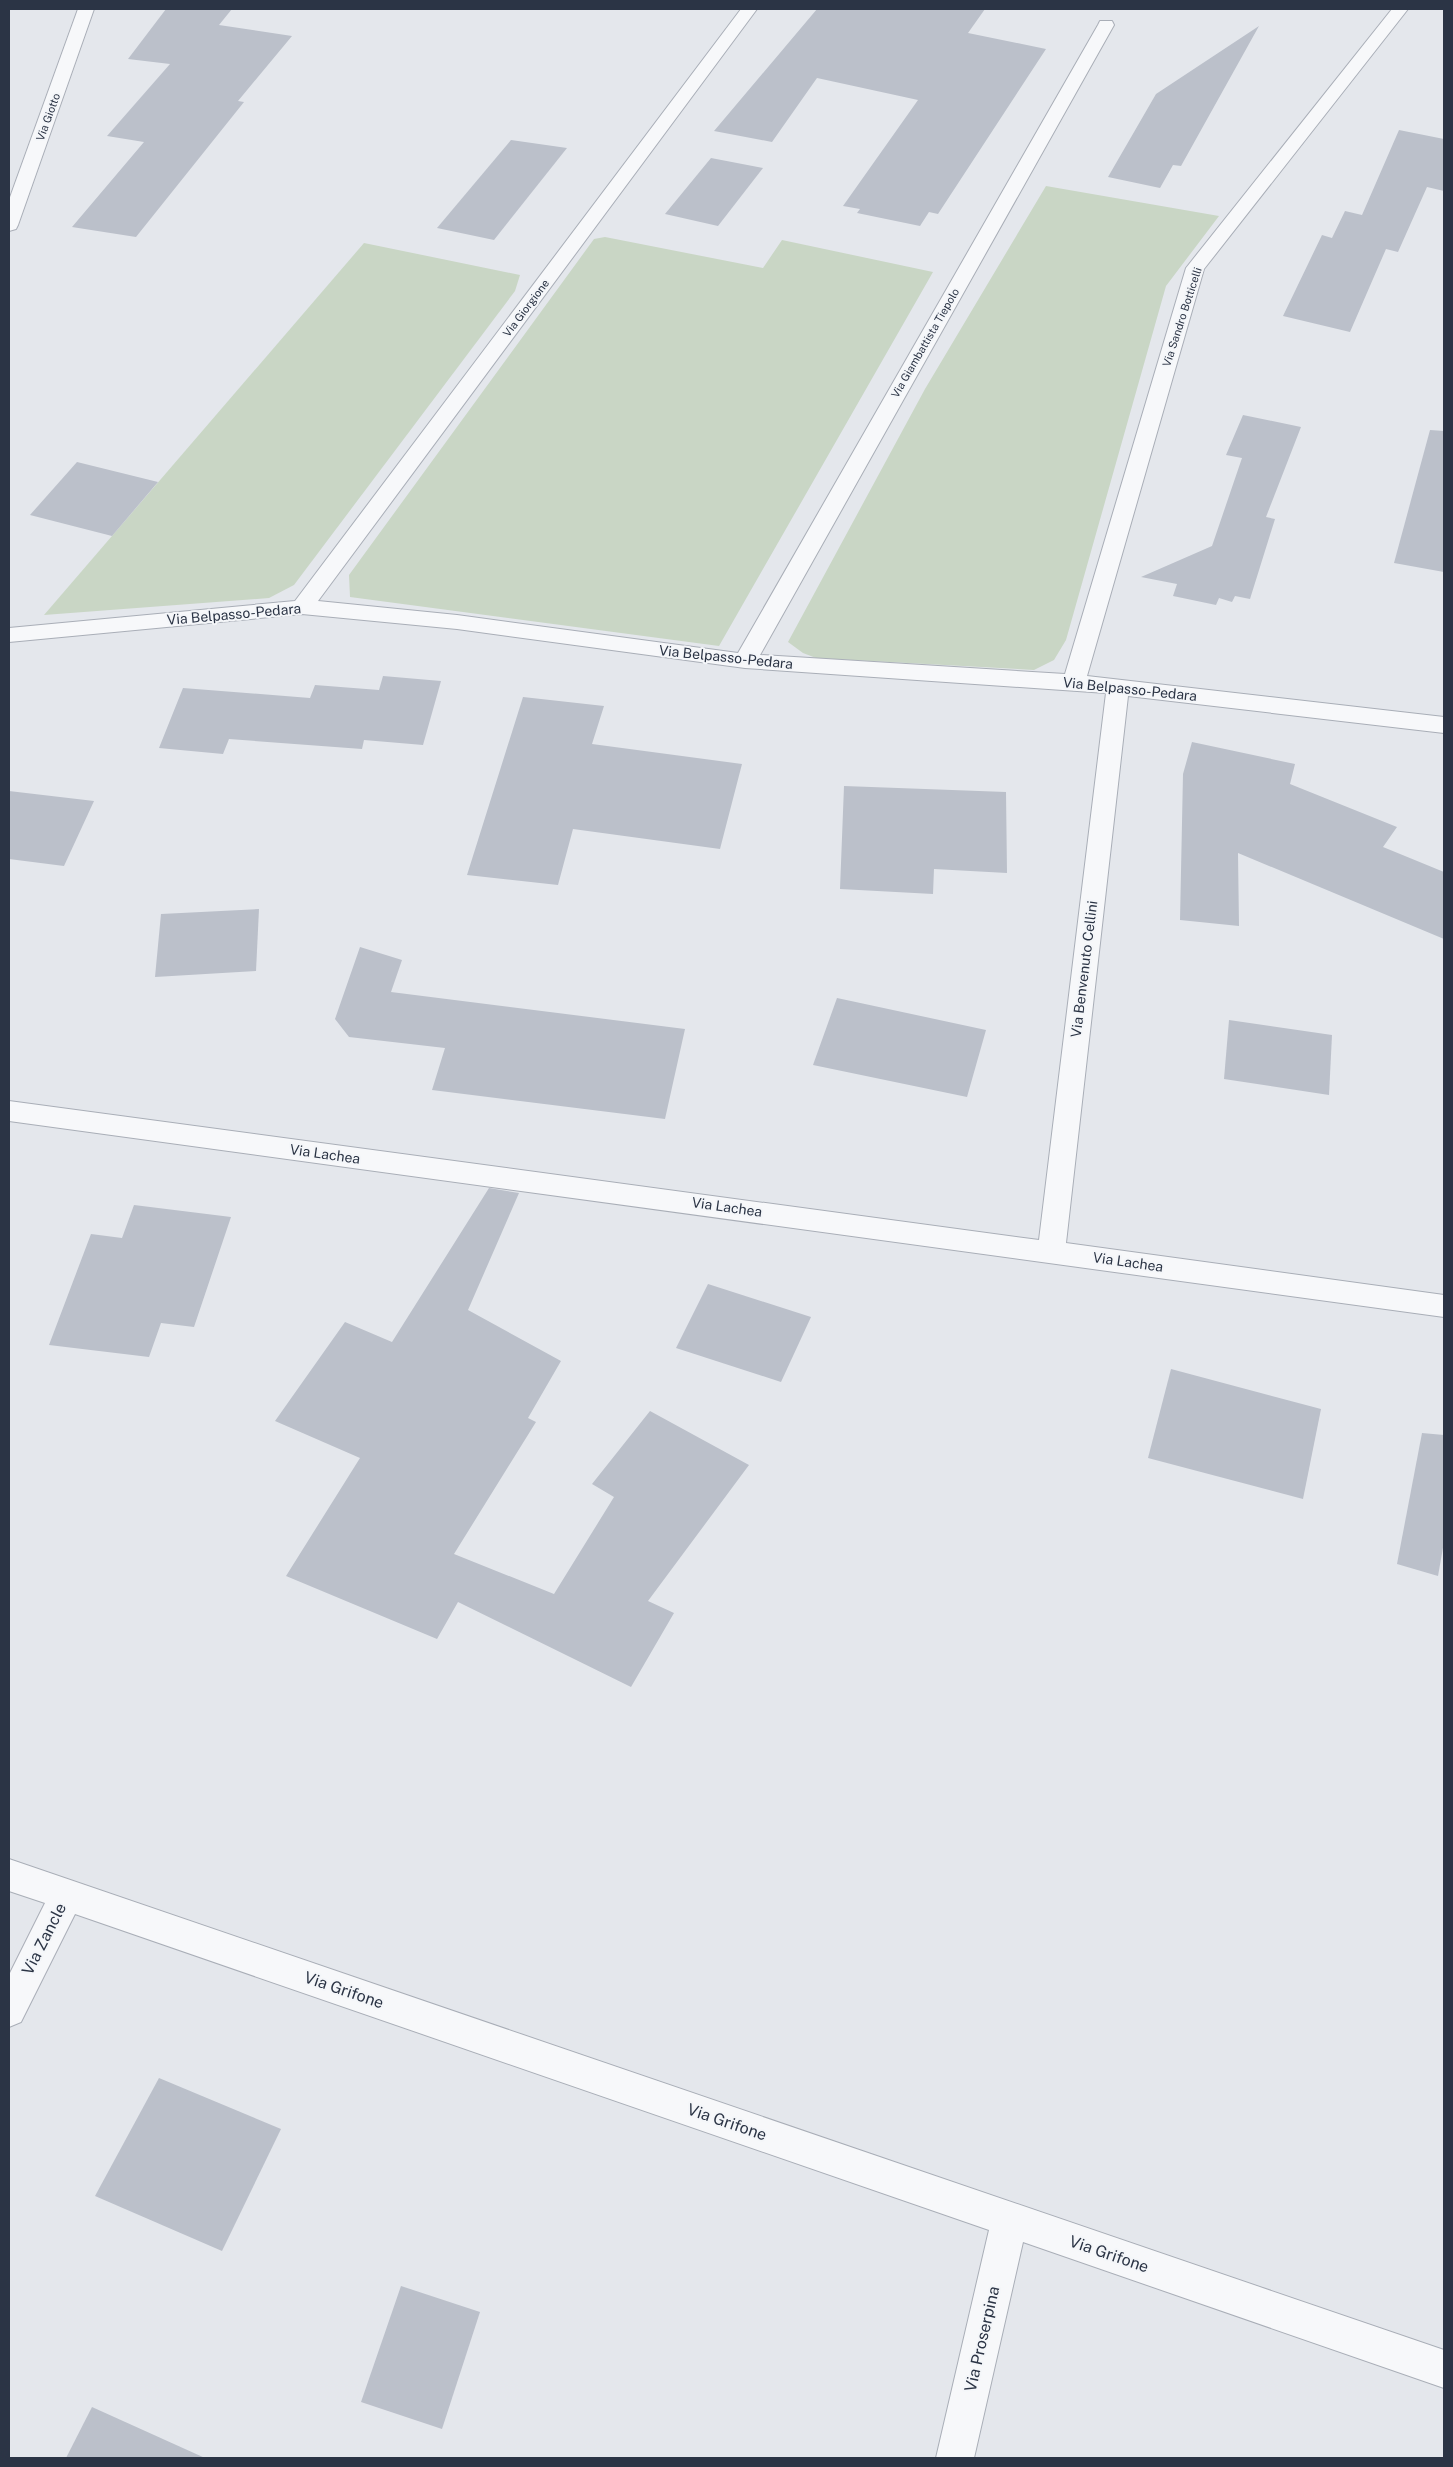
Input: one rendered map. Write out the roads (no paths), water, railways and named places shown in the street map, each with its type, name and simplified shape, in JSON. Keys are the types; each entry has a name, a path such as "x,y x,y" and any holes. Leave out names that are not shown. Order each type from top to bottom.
{"street":[{"name":"Via Giotto","path":"9,225 86,9"},
{"name":"Via Giorgione","path":"302,608 749,9"},
{"name":"Via Sandro Botticelli","path":"1074,682 1196,268 1400,9"},
{"name":"Via Giambattista Tiepolo","path":"745,661 1106,25"},
{"name":"Via Belpasso-Pedara","path":"9,635 302,608 458,622 745,661 1074,682 1444,725"},
{"name":"Via Benvenuto Cellini","path":"1051,1251 1118,688"},
{"name":"Via Lachea","path":"9,1111 1051,1251 1444,1306"},
{"name":"Via Grifone","path":"9,1875 1444,2369"},
{"name":"Via Zancle","path":"9,2010 67,1895"},
{"name":"Via Proserpina","path":"955,2458 1010,2220"}]}
